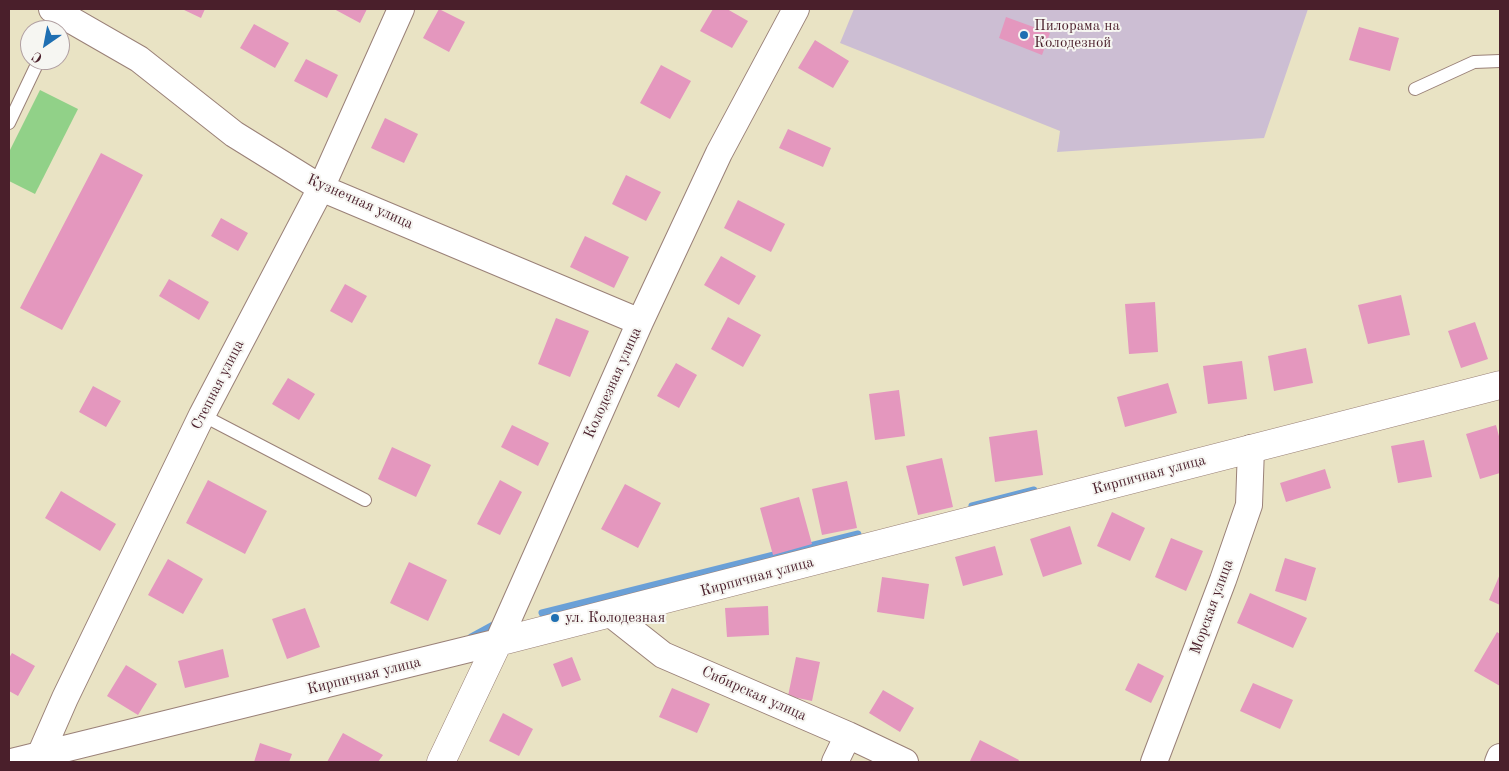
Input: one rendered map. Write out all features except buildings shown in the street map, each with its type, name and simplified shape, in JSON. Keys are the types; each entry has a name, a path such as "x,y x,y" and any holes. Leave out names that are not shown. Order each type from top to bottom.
{"street":[{"name":"Степная улица","path":"38,759 65,698 202,415 321,188 401,9"},
{"name":"Колодезная улица","path":"441,762 498,642 640,322 719,153 796,9"},
{"name":"Кузнечная улица","path":"55,14 140,59 234,134 321,188 640,322"},
{"name":"Кирпичная улица","path":"12,762 38,759 611,614 1500,385"},
{"name":"Морская улица","path":"1154,762 1223,580 1249,505 1251,448"},
{"name":"Сибирская улица","path":"611,614 663,654 905,762"},
{"path":"835,762 848,736"},
{"path":"1498,762 1500,757"}],"lane":[{"path":"1415,88 1474,62 1500,61"},
{"path":"9,122 34,70"},
{"path":"202,415 365,500"}],"shaded area":[{"path":"854,9 1308,9 1264,138 1057,152 1060,131 840,43"}],"green space":[{"path":"40,90 78,109 35,194 9,181 9,152"}],"waterway":[{"path":"972,506 1034,490"},
{"path":"542,613 858,534"},
{"path":"471,637 493,625"}],"place":[{"name":"Пилорама на Колодезной","path":"1024,35"},
{"name":"ул. Колодезная","path":"555,618"}]}
